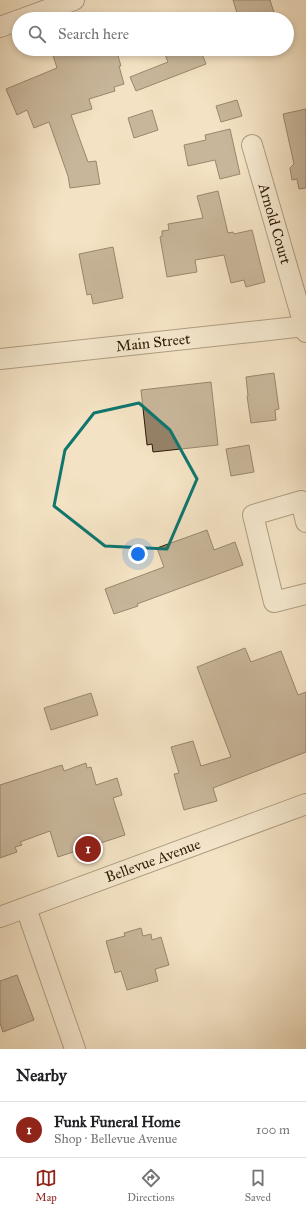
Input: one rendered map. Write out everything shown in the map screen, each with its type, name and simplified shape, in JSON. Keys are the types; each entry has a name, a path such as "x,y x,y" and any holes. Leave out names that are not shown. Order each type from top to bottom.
{"street":[{"path":"41,12 74,0"},
{"path":"0,27 12,23"},
{"name":"Arnold Court","path":"252,145 305,328"},
{"name":"Main Street","path":"0,359 305,328"},
{"path":"306,522 301,501 253,515 274,602 306,594"},
{"name":"Bellevue Avenue","path":"0,917 306,804"},
{"path":"26,908 75,1049"}],"highlighted area":[{"path":"139,403 170,430 197,479 167,549 105,546 54,506 65,450 94,413"}],"building":[{"path":"233,0 270,0 274,12 237,12"},
{"path":"53,56 118,56 124,84 114,87 115,91 89,99 92,109 71,115 88,162 96,161 100,184 70,188 68,176 49,122 34,128 27,110 17,115 6,89 57,68"},
{"path":"166,56 203,56 206,64 136,91 130,77 168,62"},
{"path":"237,100 242,116 221,122 216,106"},
{"path":"306,109 306,188 299,189 297,179 292,180 290,168 294,164 283,114"},
{"path":"152,110 158,130 134,138 128,118"},
{"path":"230,129 240,174 220,179 215,160 188,166 184,145 206,140 205,135"},
{"path":"218,191 228,233 233,232 234,234 252,230 265,282 246,287 244,280 231,283 224,255 195,260 197,272 167,277 160,237 162,236 162,231 169,230 168,224 203,218 197,196"},
{"path":"113,247 123,298 93,304 91,294 87,295 79,254"},
{"path":"274,373 279,409 275,410 276,420 251,423 246,377"},
{"path":"211,382 218,445 153,452 152,444 147,445 141,390"},
{"path":"249,445 254,472 231,476 226,449"},
{"path":"207,530 214,550 235,542 243,565 114,614 105,589 164,567 157,548"},
{"path":"245,648 251,662 281,651 298,695 306,692 306,752 213,788 217,801 184,810 174,774 179,773 171,747 193,741 201,766 231,757 197,667"},
{"path":"91,693 98,715 51,730 44,708"},
{"path":"86,763 87,768 91,767 96,785 117,778 122,795 113,798 125,835 58,857 50,831 20,842 22,845 15,847 17,852 0,858 0,785 62,765 64,771"},
{"path":"141,928 143,936 151,934 152,940 161,937 169,965 155,969 158,981 127,990 121,971 115,973 106,941 125,936 124,933"},
{"path":"17,975 34,1020 3,1032 0,1023 0,981"}],"place":[{"name":"Funk Funeral Home","path":"88,849"}]}
